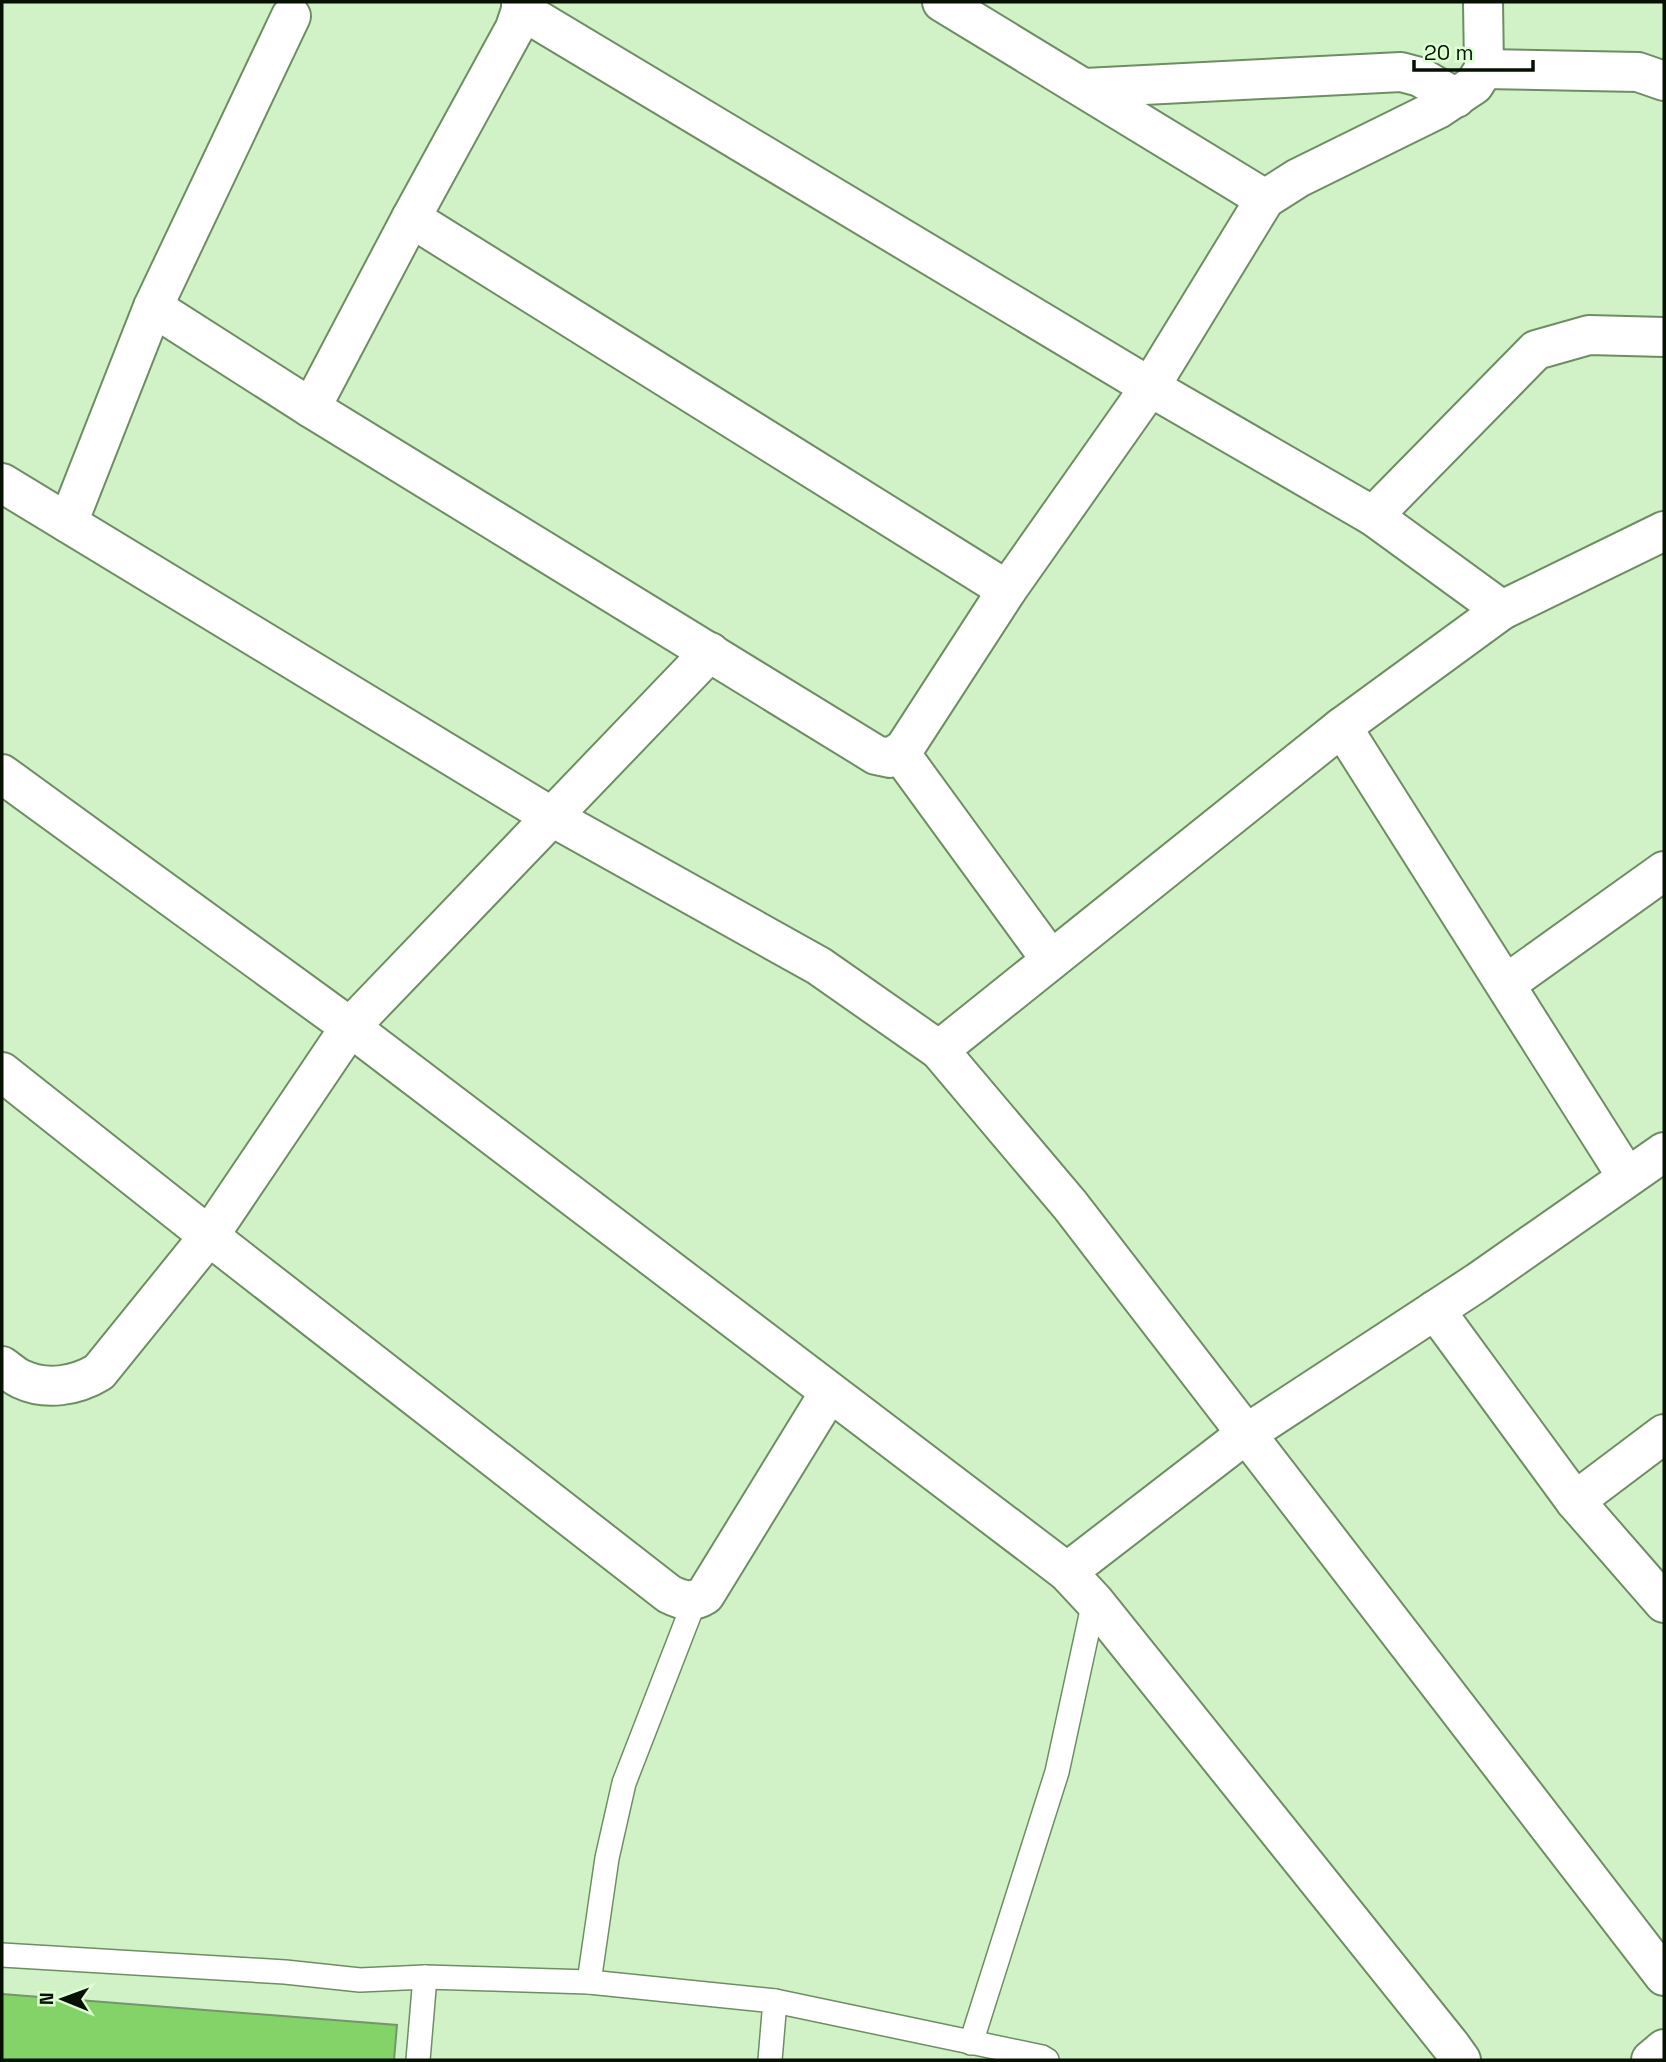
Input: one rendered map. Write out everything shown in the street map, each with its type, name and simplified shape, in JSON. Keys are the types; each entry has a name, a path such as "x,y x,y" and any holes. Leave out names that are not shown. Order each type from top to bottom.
{"street":[{"path":"942,2 997,16 1085,88 1265,199"},
{"path":"153,307 311,408 876,755 890,758 904,749 1007,590 1150,387 1265,199 1298,178 1457,98 1475,85 1484,69 1483,2"},
{"path":"311,408 515,28 521,6 1150,387 1373,516 1502,610"},
{"path":"68,523 153,307 291,16"},
{"path":"1484,69 1638,72 1664,81"},
{"path":"1085,88 1401,72 1420,77 1457,98"},
{"path":"411,218 1007,590"},
{"path":"1373,516 1536,349 1589,335 1664,337"},
{"path":"2,483 552,817 819,967 939,1050 1070,1205 1664,1976"},
{"path":"939,1050 1342,727 1502,610 1664,531"},
{"path":"2,1366 22,1379 62,1386 85,1380 99,1372 209,1236 350,1027 710,653"},
{"path":"1342,727 1627,1177"},
{"path":"900,752 1051,960"},
{"path":"2,774 350,1027 1067,1572 1094,1601 1461,2060"},
{"path":"1506,984 1664,871"},
{"path":"2,1072 209,1236 680,1600 695,1600 708,1591 829,1393"},
{"path":"1067,1572 1246,1434 1435,1310 1664,1152"},
{"path":"1435,1310 1575,1501 1664,1603"},
{"path":"1575,1501 1664,1434"},
{"path":"1651,2060 1664,2049"}],"lane":[{"path":"589,1982 607,1858 624,1783 695,1600"},
{"path":"971,2043 1056,1772 1094,1601"},
{"path":"2,1955 285,1972 360,1980 425,1977 589,1982 775,2001 1047,2060"},
{"path":"418,2060 425,1977"},
{"path":"770,2060 775,2001"}],"building":[{"path":"2,1994 397,2025 394,2060 2,2060"}]}
